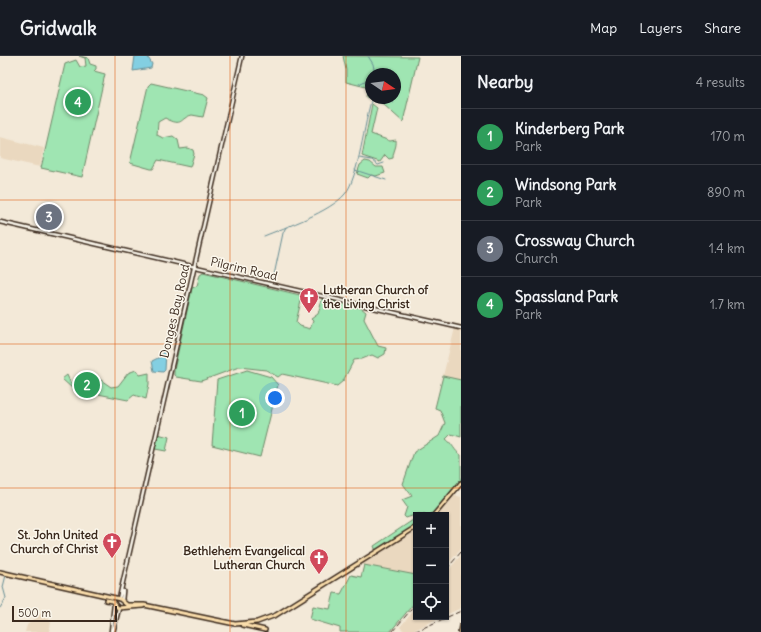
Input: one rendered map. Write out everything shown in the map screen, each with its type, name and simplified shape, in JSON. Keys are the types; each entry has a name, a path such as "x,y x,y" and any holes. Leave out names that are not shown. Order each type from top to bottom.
{"main road":[{"path":"436,512 461,482"},
{"path":"235,624 262,621 276,615 413,529"},
{"path":"0,572 120,601 128,605 152,606 265,630 261,626 262,621"},
{"path":"89,594 112,602 120,608 152,606"},
{"path":"114,605 120,601"},
{"path":"120,601 120,608"},
{"path":"459,632 461,626"}],"street":[{"name":"Donges Bay Road","path":"120,601 125,570 242,56"},
{"name":"Pilgrim Road","path":"0,222 461,328"},
{"path":"112,632 114,605"},
{"path":"112,632 120,608"}],"shaded area":[{"path":"0,137 44,148 40,167 0,158"},
{"path":"455,328 461,329 461,380 443,376"},
{"path":"453,495 461,497 461,549 449,563 449,512 439,512"},
{"path":"413,530 413,574 360,564"},
{"path":"461,555 461,608 449,614 449,584 449,569"},
{"path":"44,611 51,623 49,632 25,632 27,625"},
{"path":"413,612 413,620 435,620 411,632 405,632 400,627"}],"green space":[{"path":"79,56 88,58 90,64 96,66 94,71 105,74 82,177 41,168 65,64 76,60 80,67 86,66 85,58"},
{"path":"343,56 418,57 403,122 383,104 401,104 401,68 365,68 365,87 346,82 346,70"},
{"path":"151,83 204,95 208,98 203,117 192,115 178,122 165,118 158,122 157,135 163,138 173,136 178,140 180,149 188,148 193,150 194,154 190,167 158,160 153,169 130,163 148,86"},
{"path":"372,104 377,108 371,134 390,141 396,140 396,145 393,158 389,159 385,155 380,162 362,156"},
{"path":"365,161 370,162 376,167 383,167 385,173 376,176 371,175 368,178 357,174 360,165"},
{"path":"203,272 300,295 302,297 296,322 300,326 310,329 313,321 311,319 318,314 322,299 361,308 366,312 364,319 378,346 386,348 385,354 378,358 372,355 354,360 343,381 337,386 282,374 278,377 266,370 239,367 201,381 176,377 174,375 174,370 192,288 197,286 200,274"},
{"path":"136,370 140,375 149,373 149,384 146,399 134,395 128,400 73,389 62,379 67,375 71,384 75,384 90,376 98,378 111,387 118,386 128,373"},
{"path":"247,370 271,377 278,385 260,457 212,445 217,380"},
{"path":"443,376 461,380 461,437 451,434 446,439 461,455 461,481 436,512 413,512 413,516 406,518 404,516 407,507 402,500 412,496 403,484 414,452 439,436 445,423 440,410 435,408"},
{"path":"158,434 169,437 166,451 155,449"},
{"path":"413,520 413,528 376,551 374,546"},
{"path":"364,565 413,574 413,605 390,632 340,632 340,628 310,619 313,606 330,609 334,593 341,594 351,575 361,577"}],"water":[{"path":"135,56 147,56 152,64 151,68 133,71"},
{"path":"164,350 166,352 165,370 163,372 154,371 152,361 160,357"}],"waterway":[{"path":"368,56 374,68"},
{"path":"359,84 365,81"},
{"path":"264,236 319,213 338,201 345,194 350,186 358,162 370,104"},
{"path":"359,158 372,160 378,165 384,163"},
{"path":"355,170 386,180"},
{"path":"273,280 283,233 286,227"},
{"path":"0,608 6,598 3,587 6,575"}],"railway":[{"path":"449,566 461,552"},
{"path":"392,632 413,608"},
{"path":"414,632 461,611"}],"place":[{"name":"Spassland Park","path":"78,102"},
{"name":"Crossway Church","path":"49,217"},
{"name":"Lutheran Church of the Living Christ","path":"309,314"},
{"name":"Windsong Park","path":"87,385"},
{"name":"Kinderberg Park","path":"242,413"},
{"name":"St. John United Church of Christ","path":"112,559"},
{"name":"Bethlehem Evangelical Lutheran Church","path":"319,575"}]}
